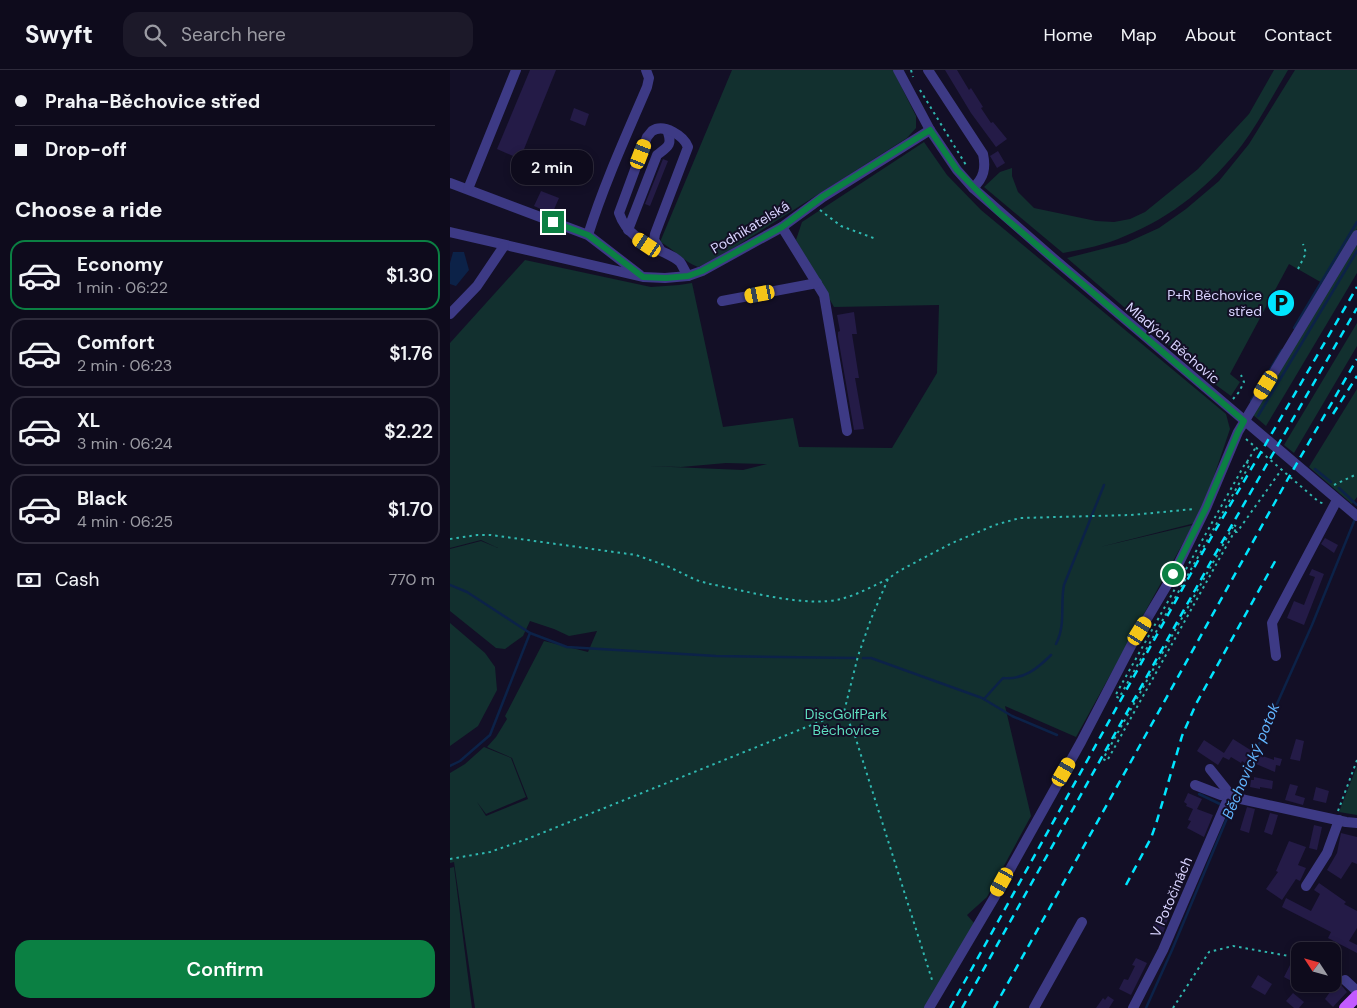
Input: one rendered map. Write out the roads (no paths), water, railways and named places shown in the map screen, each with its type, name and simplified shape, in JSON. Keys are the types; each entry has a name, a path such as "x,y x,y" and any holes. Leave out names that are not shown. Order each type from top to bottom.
{"main road":[{"path":"1347,1007 1357,996"}],"street":[{"path":"468,189 516,70"},
{"path":"588,235 620,149 647,87 649,78 646,70"},
{"name":"Mladých Běchovic","path":"898,70 930,130 957,170 973,188 1005,218 1354,514"},
{"path":"928,70 983,154 985,162 984,172 979,182 973,188"},
{"path":"661,251 654,240 655,234 688,147 686,141 681,136 667,130 656,129 647,138 619,213 622,223 628,230 647,245 673,257 680,263 688,276"},
{"path":"628,230 657,155 666,150 669,144 670,138 667,130"},
{"name":"Podnikatelská","path":"450,232 643,277 666,278 688,276 702,271 782,227 813,204 930,130"},
{"path":"450,183 588,235 643,277"},
{"path":"782,227 824,295 847,431"},
{"path":"930,1008 1081,742 1132,644 1173,574 1206,508 1244,421 1357,235"},
{"path":"450,314 477,286 504,246"},
{"path":"722,302 817,283"},
{"path":"1276,656 1272,623 1337,500"},
{"path":"1210,769 1235,796"},
{"path":"1195,785 1221,795 1235,796 1357,823"},
{"name":"V Potočinách","path":"1133,1008 1163,950 1235,796"},
{"path":"1306,886 1327,853 1339,820"},
{"path":"1034,1008 1082,922"},
{"path":"1345,980 1357,991"}],"water":[{"path":"453,252 464,252 469,270 456,286 450,284 450,263"}],"waterway":[{"path":"1294,328 1357,222"},
{"path":"1258,416 1357,251"},
{"path":"1251,401 1282,350"},
{"path":"1315,469 1331,482"},
{"path":"1056,644 1061,630 1064,585 1104,485"},
{"path":"1339,488 1357,505"},
{"name":"Běchovický potok","path":"1237,794 1312,625 1355,519"},
{"path":"450,585 467,592 530,633 567,647 716,656 855,658"},
{"path":"450,766 460,761 490,735 530,633"},
{"path":"984,699 1003,678 1024,675 1036,669 1051,655"},
{"path":"863,658 871,658 982,698 1012,716 1057,735"},
{"path":"1199,794 1220,804"},
{"name":"Běchovický potok","path":"1146,1008 1235,799"}],"railway":[{"path":"950,1008 1204,550 1357,287"},
{"path":"962,1008 1214,556 1357,308"},
{"path":"994,1008 1289,477 1357,359"},
{"path":"1333,414 1357,376"},
{"path":"1126,885 1151,838 1182,736 1196,704 1278,556"}],"place":[{"name":"P+R Běchovice střed","path":"1281,303"}],"park label":[{"name":"DiscGolfPark Běchovice","path":"846,722"}]}
